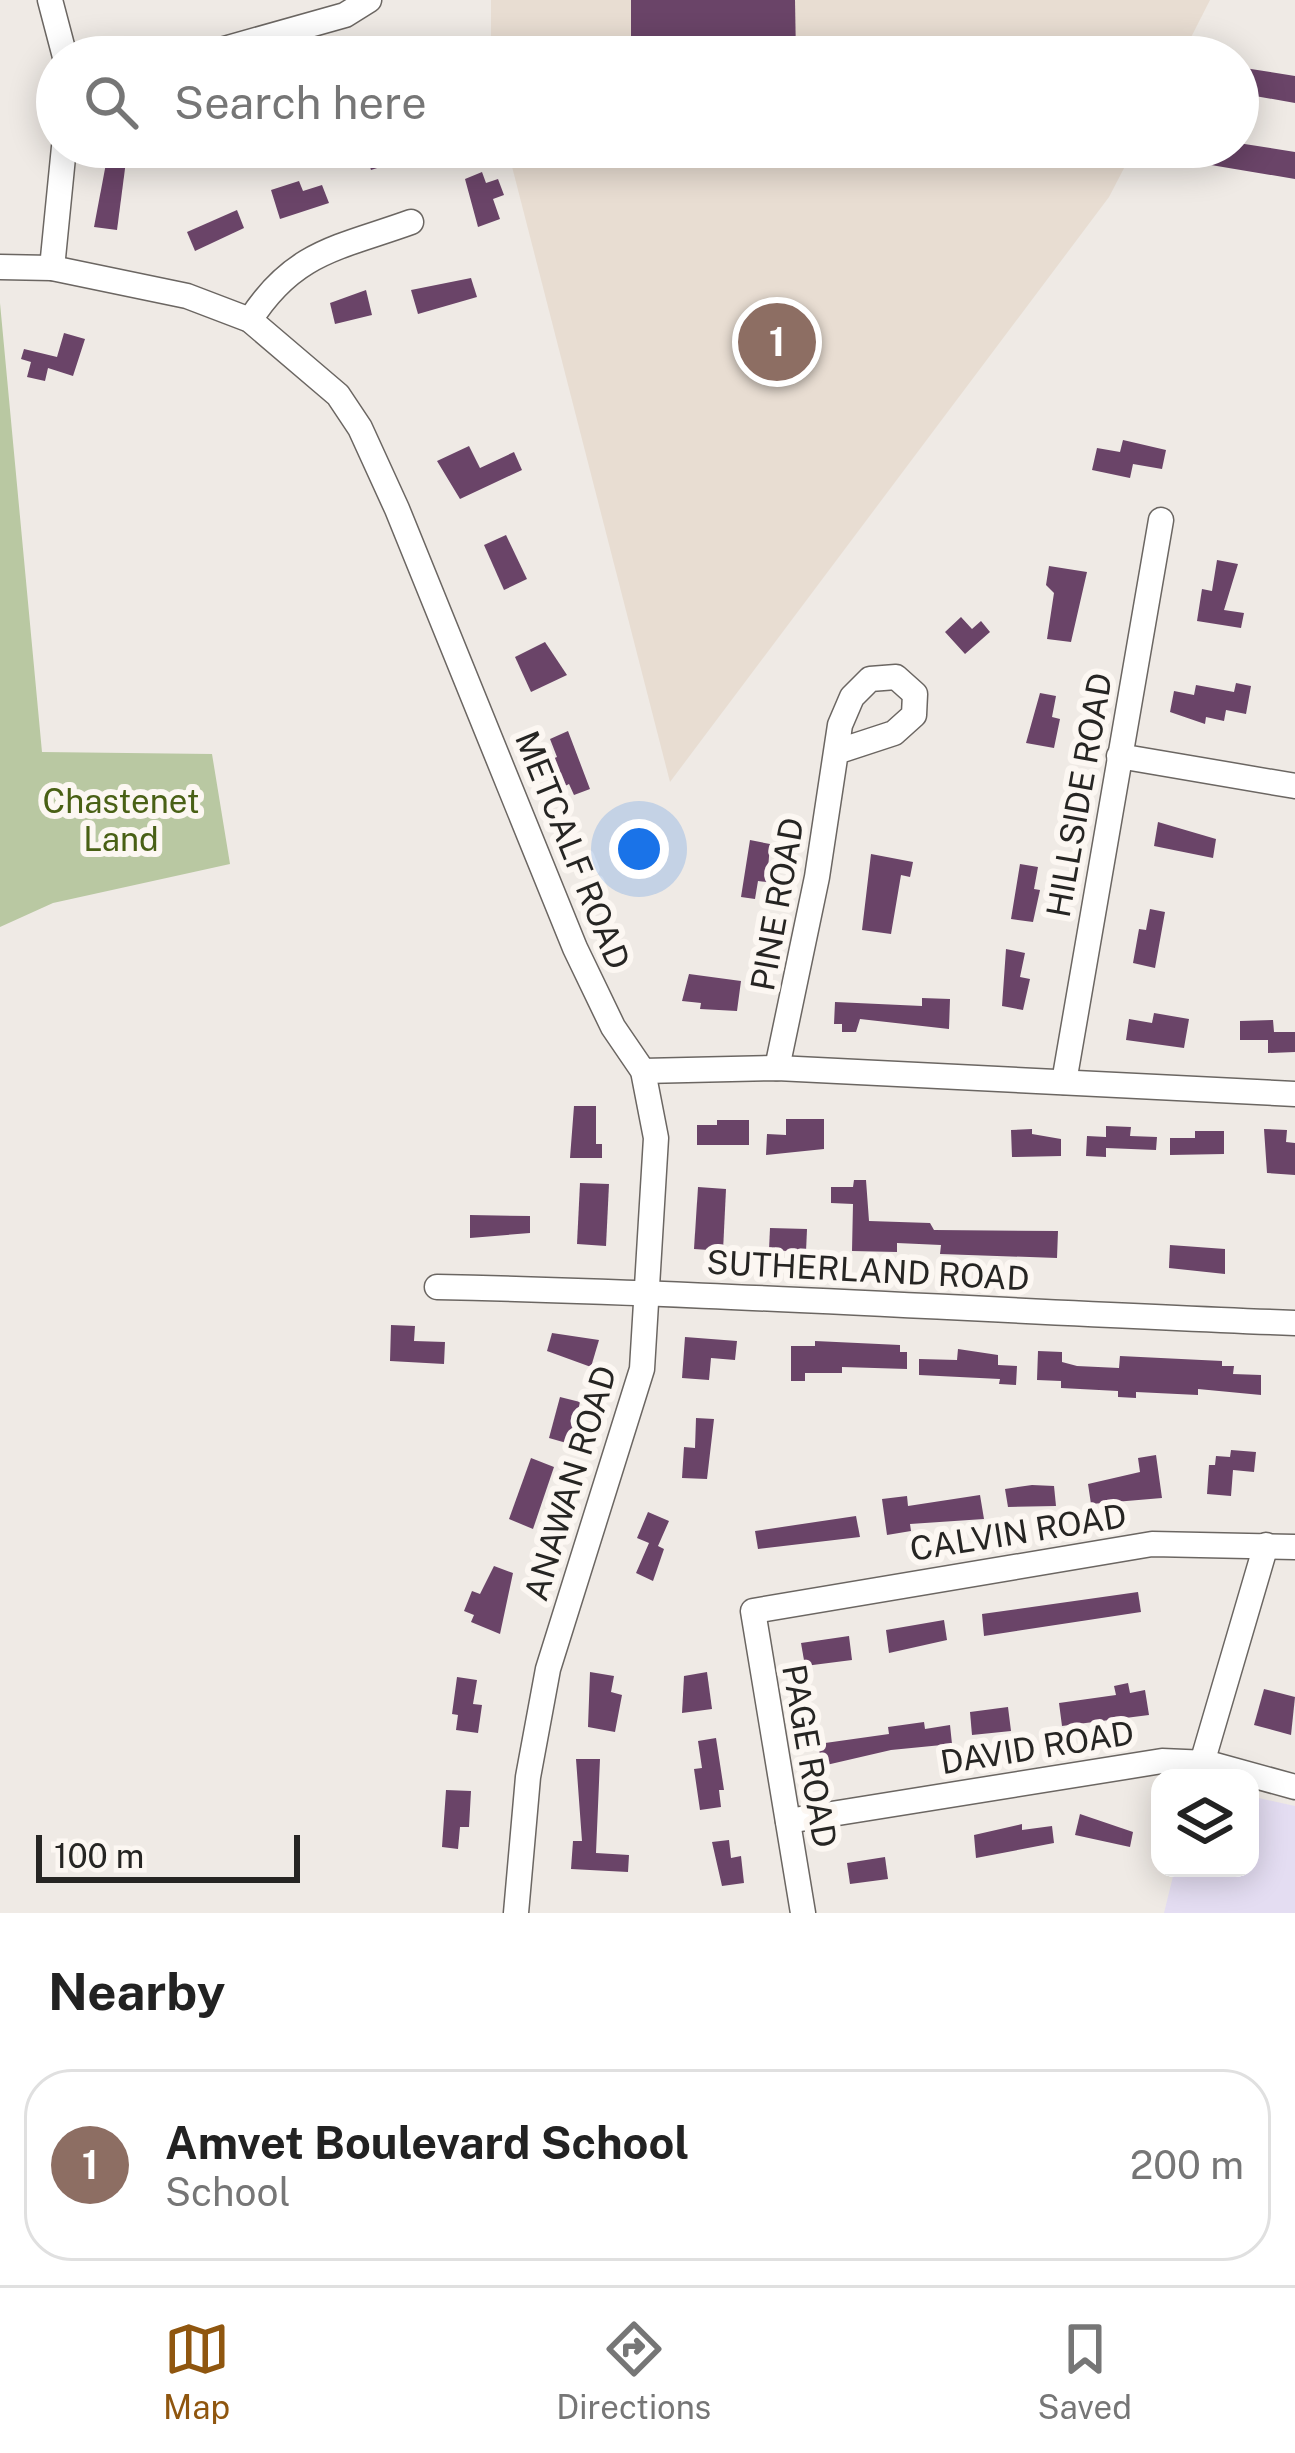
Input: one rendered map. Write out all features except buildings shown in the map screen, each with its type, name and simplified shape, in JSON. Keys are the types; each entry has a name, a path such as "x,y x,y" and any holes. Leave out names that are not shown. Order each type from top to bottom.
{"street":[{"path":"50,0 59,36"},
{"path":"270,36 345,15 370,0"},
{"path":"52,268 62,168"},
{"path":"250,320 284,274 308,256 411,222"},
{"name":"METCALF ROAD","path":"0,267 52,268 149,286 250,320 309,366 360,428 575,948 614,1027 643,1071"},
{"name":"HILLSIDE ROAD","path":"1064,1082 1161,520"},
{"name":"PINE ROAD","path":"777,1068 836,752"},
{"path":"1119,756 1295,786"},
{"path":"643,1071 777,1068 1295,1094"},
{"name":"ANAWAN ROAD","path":"516,1913 528,1777 548,1669 642,1369 656,1138 643,1071"},
{"name":"SUTHERLAND ROAD","path":"436,1286 650,1291 856,1306 1295,1323"},
{"name":"CALVIN ROAD","path":"753,1611 1152,1544 1295,1547"},
{"path":"1202,1762 1267,1545"},
{"name":"PAGE ROAD","path":"753,1611 803,1913"},
{"name":"DAVID ROAD","path":"788,1821 1096,1770 1202,1762 1295,1786"}],"shaded area":[{"path":"491,0 1210,0 1192,36 491,36"},
{"path":"512,168 1124,168 1109,197 670,782"},
{"path":"1259,1798 1295,1806 1295,1913 1164,1913 1173,1877 1259,1877"}],"green space":[{"name":"Chastenet Land","path":"0,303 42,752 212,754 230,864 53,903 0,927"}],"place":[{"name":"Amvet Boulevard School","path":"777,342"}]}
